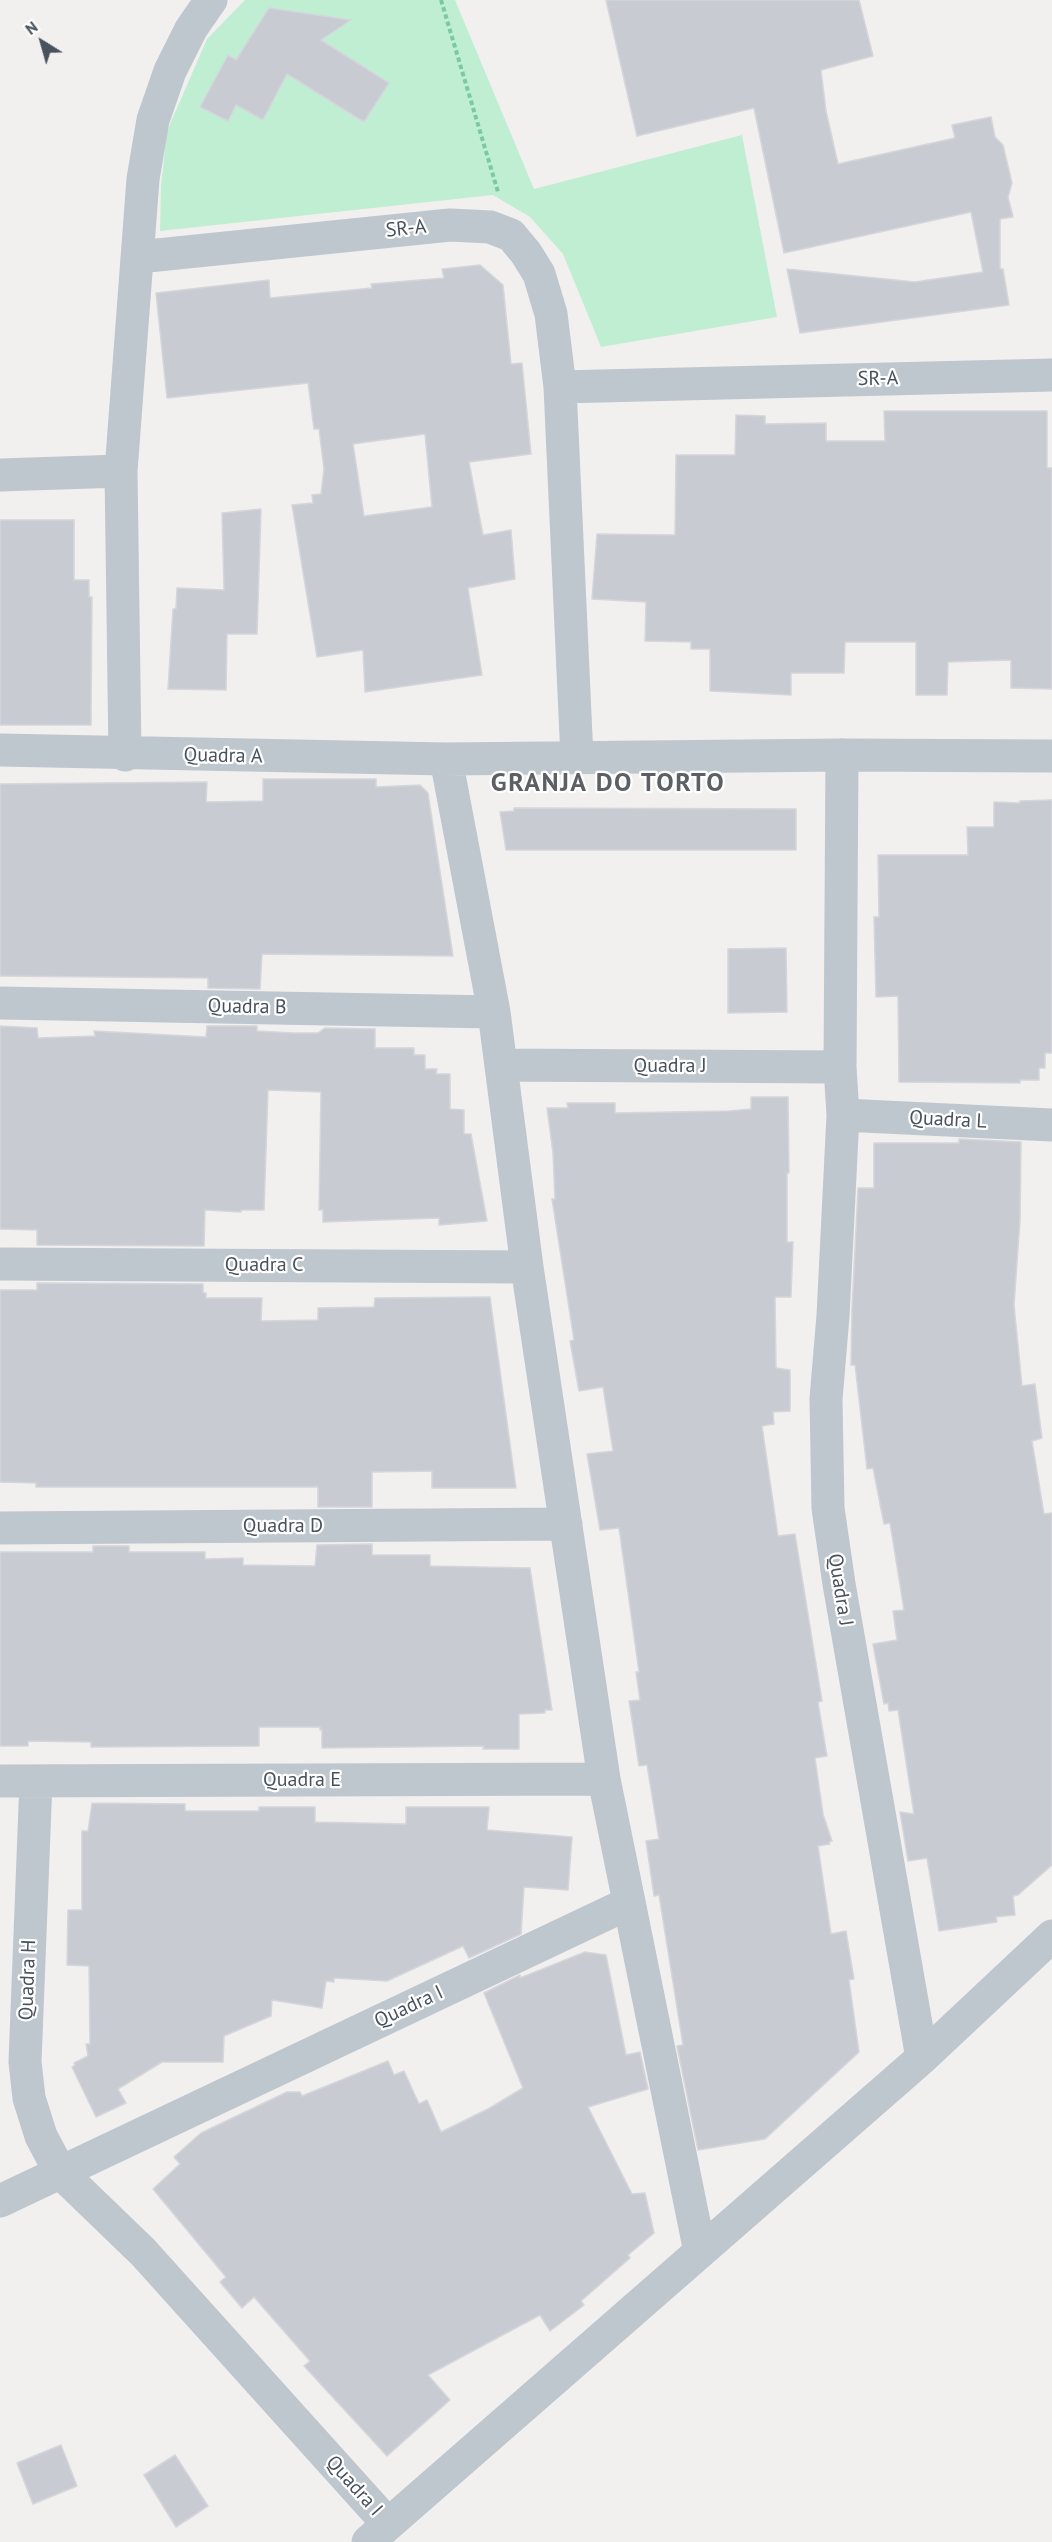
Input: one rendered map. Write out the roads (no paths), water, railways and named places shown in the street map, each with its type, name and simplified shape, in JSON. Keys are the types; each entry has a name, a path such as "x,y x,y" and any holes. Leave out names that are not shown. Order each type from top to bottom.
{"street":[{"path":"125,754 121,471 143,179 153,120 170,71 191,28 211,0"},
{"name":"SR-A","path":"138,257 450,225 490,227 511,235 526,253 538,274 551,314 560,387 1052,375"},
{"path":"560,387 577,758"},
{"path":"0,475 121,471"},
{"name":"Quadra A","path":"0,750 446,759"},
{"path":"700,2252 627,1904 604,1779 527,1267 494,1011 446,759 842,755 1052,756"},
{"name":"Quadra J","path":"842,755 840,1067 843,1115 833,1316 826,1399 828,1508 839,1584 922,2058"},
{"name":"Quadra B","path":"0,1003 494,1011"},
{"name":"Quadra J","path":"501,1065 840,1067"},
{"name":"Quadra L","path":"843,1115 1052,1125"},
{"name":"Quadra C","path":"0,1264 527,1267"},
{"name":"Quadra D","path":"0,1528 566,1524"},
{"name":"Quadra E","path":"0,1781 604,1779"},
{"name":"Quadra H","path":"36,1781 25,2062 29,2098 41,2136 60,2172"},
{"name":"Quadra I","path":"0,2201 627,1904"},
{"name":"Quadra I","path":"60,2172 143,2252 378,2533 922,2058 1052,1936"}],"district":[{"name":"GRANJA DO TORTO","path":"608,784"}]}
